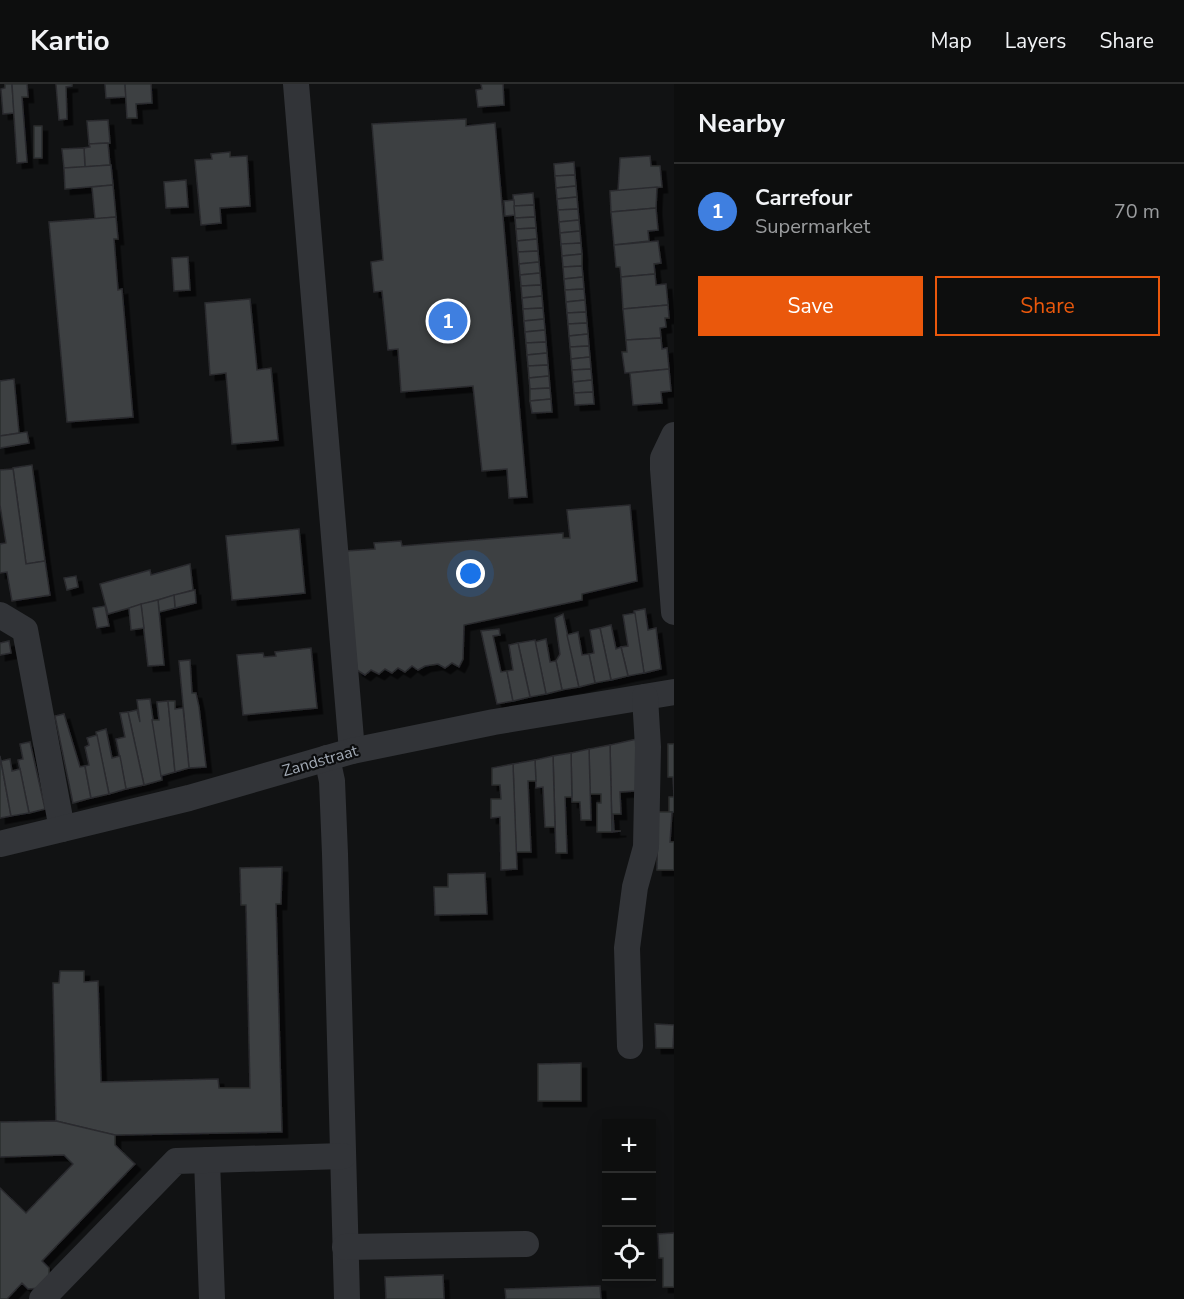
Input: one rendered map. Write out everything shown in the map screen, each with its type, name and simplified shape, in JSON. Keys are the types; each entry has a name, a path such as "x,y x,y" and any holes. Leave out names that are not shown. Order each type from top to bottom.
{"street":[{"path":"296,84 352,751"},
{"path":"674,435 663,458 663,469 674,612"},
{"path":"0,615 25,630 62,829"},
{"name":"Zandstraat","path":"0,844 234,786 352,751 494,722 674,692"},
{"path":"630,1046 627,948 635,887 646,847 648,747 645,697"},
{"path":"327,758 332,781 335,854 347,1299"},
{"path":"42,1299 176,1161 343,1156"},
{"path":"207,1160 212,1299"},
{"path":"345,1247 526,1244"}],"building":[{"path":"5,84 12,84 14,113 3,114 1,89 5,88"},
{"path":"12,84 27,84 28,97 22,97 27,162 17,163"},
{"path":"56,84 72,84 66,87 67,119 59,120"},
{"path":"105,84 125,84 126,97 106,98"},
{"path":"125,84 151,84 152,103 136,104 137,118 127,118"},
{"path":"481,84 503,84 504,105 478,107 476,90 482,89"},
{"path":"466,119 466,126 495,123 527,497 509,498 507,469 482,471 473,386 401,392 398,349 388,350 382,291 374,292 371,262 383,260 372,124"},
{"path":"108,120 110,143 89,144 87,121"},
{"path":"34,126 42,126 42,158 34,158"},
{"path":"108,143 110,165 85,167 84,148 90,147 89,144"},
{"path":"84,148 85,167 64,168 62,149"},
{"path":"230,152 230,157 247,156 250,206 220,208 221,223 201,225 195,160 212,159 211,154"},
{"path":"650,156 651,166 660,166 662,187 618,191 620,158"},
{"path":"574,162 575,175 555,176 554,164"},
{"path":"111,165 113,185 65,189 64,168"},
{"path":"575,175 576,186 556,188 555,176"},
{"path":"186,180 188,207 166,208 164,182"},
{"path":"113,185 116,217 95,219 92,187"},
{"path":"576,186 577,197 557,199 556,188"},
{"path":"657,187 656,208 611,212 610,191"},
{"path":"533,193 534,205 514,206 513,195"},
{"path":"577,197 578,209 558,210 557,199"},
{"path":"514,200 515,215 505,216 504,201"},
{"path":"534,205 535,217 515,218 514,206"},
{"path":"656,208 658,230 648,231 649,241 614,245 611,212"},
{"path":"578,209 579,220 559,222 558,210"},
{"path":"116,217 118,239 114,239 118,290 122,289 133,417 67,422 49,222"},
{"path":"535,217 536,228 516,229 515,218"},
{"path":"579,220 580,231 560,233 559,222"},
{"path":"536,228 537,239 517,241 516,229"},
{"path":"580,231 581,243 561,245 560,233"},
{"path":"537,239 538,251 518,252 517,241"},
{"path":"658,241 661,263 654,264 655,274 621,277 620,267 616,267 614,245"},
{"path":"581,243 582,254 562,256 561,244"},
{"path":"538,251 539,262 519,264 518,252"},
{"path":"582,254 582,266 563,267 562,256"},
{"path":"188,257 190,290 174,291 172,258"},
{"path":"539,262 540,273 520,275 519,264"},
{"path":"582,266 583,277 564,279 563,267"},
{"path":"540,273 541,285 521,286 520,275"},
{"path":"655,274 656,285 666,284 668,305 623,309 621,277"},
{"path":"583,277 584,289 565,290 564,279"},
{"path":"541,285 542,296 522,298 521,286"},
{"path":"584,289 585,300 566,302 565,290"},
{"path":"542,296 543,308 523,309 522,298"},
{"path":"250,299 257,370 271,368 278,440 232,444 226,373 210,375 205,303"},
{"path":"585,300 586,312 567,313 566,302"},
{"path":"668,305 669,318 665,318 666,327 660,328 661,338 626,340 623,309"},
{"path":"543,308 544,319 524,321 523,309"},
{"path":"586,312 587,323 568,324 567,313"},
{"path":"544,319 545,330 525,332 524,321"},
{"path":"587,323 588,334 569,336 568,324"},
{"path":"545,330 546,342 526,343 525,332"},
{"path":"588,334 589,346 570,347 569,336"},
{"path":"661,338 662,349 667,348 669,369 625,373 622,352 627,352 626,340"},
{"path":"546,342 547,353 527,355 526,343"},
{"path":"589,346 590,357 571,359 570,347"},
{"path":"547,353 548,365 528,366 527,355"},
{"path":"590,357 591,369 572,370 571,359"},
{"path":"548,365 549,376 529,378 528,366"},
{"path":"591,369 592,380 573,382 572,370"},
{"path":"669,369 671,391 661,392 662,403 633,405 630,373"},
{"path":"549,376 550,388 530,389 529,378"},
{"path":"14,379 19,433 0,436 0,381"},
{"path":"592,380 593,392 574,393 573,382"},
{"path":"550,388 551,399 530,401 530,389"},
{"path":"593,392 594,404 575,405 574,393"},
{"path":"551,399 552,412 532,413 530,401"},
{"path":"27,432 29,443 0,448 0,436"},
{"path":"32,465 45,561 26,564 13,468"},
{"path":"13,469 26,564 45,561 50,595 12,601 7,572 0,573 0,544 6,543 0,505 0,470"},
{"path":"630,505 637,581 582,594 582,600 464,625 463,659 459,667 452,663 445,668 438,664 425,666 418,670 412,666 405,672 398,668 392,673 385,669 379,674 371,670 365,675 357,670 346,551 375,549 374,543 401,541 402,546 563,533 563,538 570,538 567,510"},
{"path":"299,529 305,593 232,600 226,536"},
{"path":"190,564 193,590 108,614 100,584 150,570 151,575"},
{"path":"76,576 78,587 67,590 64,578"},
{"path":"195,590 196,603 175,608 174,595"},
{"path":"174,595 175,608 159,612 158,600"},
{"path":"158,600 164,665 148,666 141,604"},
{"path":"141,604 144,628 131,630 129,608"},
{"path":"105,606 109,626 97,628 93,608"},
{"path":"645,609 648,630 656,628 661,669 644,673 634,611"},
{"path":"635,613 644,673 628,676 621,647 628,646 623,615"},
{"path":"563,614 579,687 562,690 556,661 560,654 555,618"},
{"path":"611,625 616,649 621,647 628,676 611,680 600,628"},
{"path":"600,628 611,680 595,683 589,654 594,653 590,630"},
{"path":"499,629 500,635 493,636 501,672 507,671 513,701 497,704 481,631"},
{"path":"578,632 582,655 589,654 595,683 579,687 567,635"},
{"path":"546,639 550,662 556,661 562,690 546,694 535,642"},
{"path":"535,640 546,694 530,697 518,643"},
{"path":"9,641 11,653 0,655 0,643"},
{"path":"518,643 530,697 513,701 507,671 513,670 509,645"},
{"path":"311,648 317,708 243,715 237,655 263,653 264,657 276,656 275,652"},
{"path":"190,660 192,693 196,693 199,707 206,767 189,768 179,661"},
{"path":"150,699 162,780 144,785 128,712 137,710 140,722 137,700"},
{"path":"168,701 175,772 161,776 152,720 159,720 157,702"},
{"path":"168,701 175,701 175,709 183,708 189,768 175,772"},
{"path":"128,712 144,785 126,789 116,739 125,737 120,713"},
{"path":"64,714 80,767 85,766 91,798 73,803 55,716"},
{"path":"106,729 112,758 120,756 126,789 109,794 96,732"},
{"path":"97,735 109,794 91,798 85,766 89,765 85,747 89,745 87,738"},
{"path":"637,739 636,791 620,792 621,814 613,814 614,831 621,831 612,832 610,745"},
{"path":"30,742 45,809 29,813 18,760 23,759 20,744"},
{"path":"668,744 674,744 674,797 673,777 668,777"},
{"path":"610,745 612,832 597,832 597,803 601,803 601,794 590,794 589,749"},
{"path":"589,749 591,820 581,820 580,802 572,802 571,753"},
{"path":"571,753 572,797 565,797 567,853 556,853 553,756"},
{"path":"0,756 11,816 0,818"},
{"path":"553,756 555,827 545,827 543,787 536,788 535,760"},
{"path":"10,759 12,771 20,769 29,813 11,816 1,761"},
{"path":"535,760 536,781 528,781 531,852 516,852 513,764"},
{"path":"513,764 517,869 501,870 500,817 491,818 491,799 501,799 500,785 492,785 492,768"},
{"path":"669,797 674,797 674,812 669,812"},
{"path":"658,812 672,812 670,842 674,842 674,870 657,870"},
{"path":"282,867 281,904 276,904 282,1132 115,1135 56,1121 53,983 59,983 60,971 84,971 84,982 98,981 101,1082 218,1079 219,1088 250,1088 246,905 241,905 240,868"},
{"path":"485,873 487,914 435,915 434,887 448,887 448,874"},
{"path":"655,1024 674,1025 673,1048 656,1048"},
{"path":"581,1063 581,1101 538,1101 538,1064"},
{"path":"56,1121 115,1135 115,1145 135,1164 42,1261 49,1268 49,1280 41,1288 28,1289 22,1283 7,1299 0,1299 0,1188 26,1213 73,1164 64,1155 0,1157 0,1122"},
{"path":"674,1233 674,1287 663,1287 663,1258 659,1258 658,1234"},
{"path":"443,1275 444,1299 386,1299 385,1277"},
{"path":"600,1286 601,1299 506,1299 505,1289"}],"place":[{"name":"Carrefour","path":"448,321"}]}
